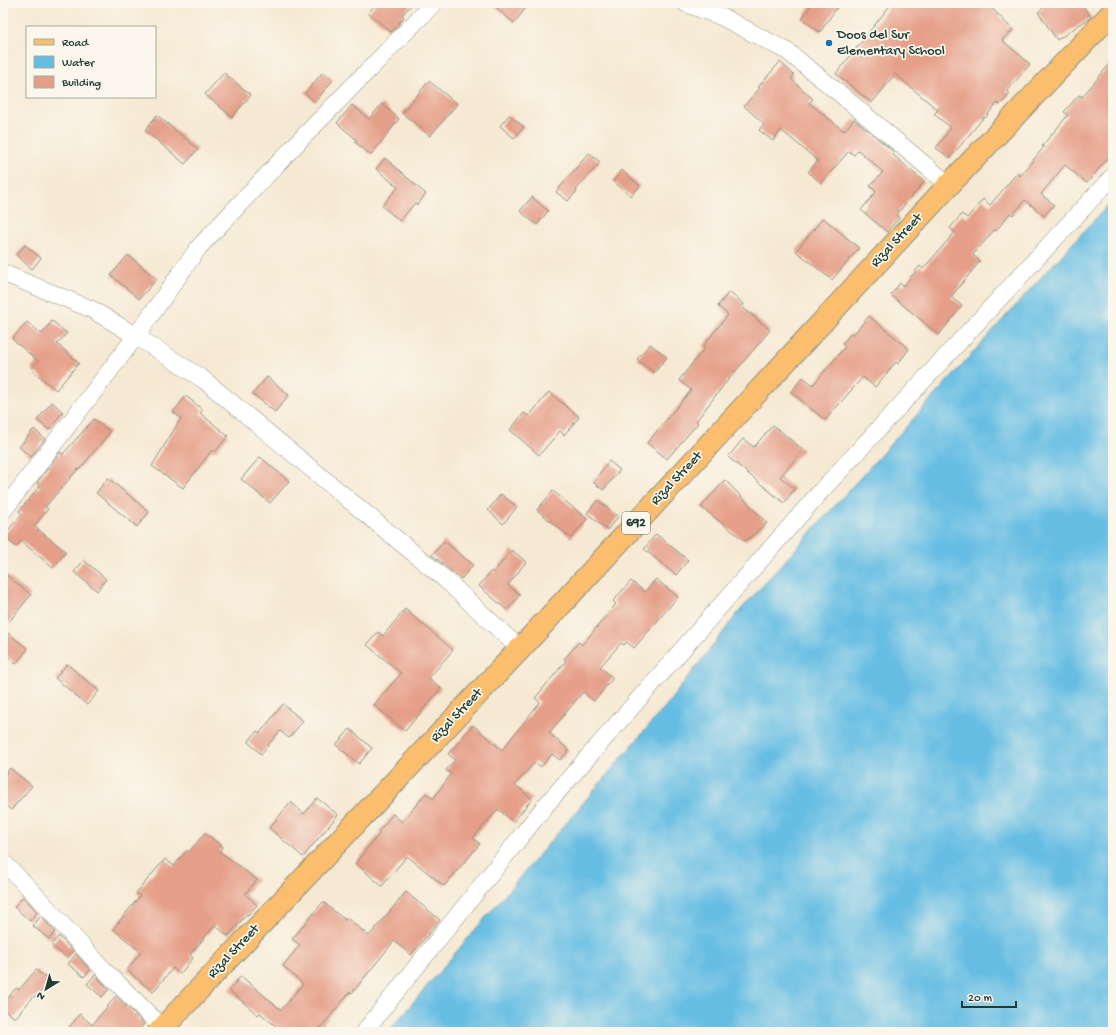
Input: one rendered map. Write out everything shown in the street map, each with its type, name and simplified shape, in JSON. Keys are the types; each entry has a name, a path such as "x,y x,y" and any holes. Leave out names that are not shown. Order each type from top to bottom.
{"main road":[{"name":"Rizal Street","path":"161,1030 520,649 949,185 1113,12"}],"street":[{"path":"3,511 136,336 199,247 434,3"},
{"path":"685,3 722,17 787,52 949,185"},
{"path":"364,1032 546,805 815,497 1113,176"},
{"path":"3,273 91,309 204,380 446,580 520,649"},
{"path":"3,862 161,1030"}],"water":[{"path":"1113,200 1113,1032 388,1032 665,707 738,613 1036,283"}],"building":[{"path":"377,3 413,3 402,15 404,17 391,32 368,13"},
{"path":"491,3 530,3 514,23"},
{"path":"812,3 840,3 820,32 802,19"},
{"path":"892,3 987,3 1013,30 1002,40 1030,64 1007,91 1010,94 1000,105 997,103 950,158 936,148 951,128 934,114 938,110 895,74 872,103 836,74"},
{"path":"1051,3 1081,3 1091,17 1057,40 1038,12"},
{"path":"1113,60 1113,152 1087,183 1065,165 1041,194 1054,205 1044,216 1025,200 1013,215 1010,213 996,231 994,230 973,255 980,261 951,297 962,306 939,335 891,295 900,283 903,286 920,266 923,269 955,232 950,228 962,214 967,218 983,199 990,205 1017,173 1020,176 1044,147 1042,146 1068,115 1064,112 1079,95 1082,97"},
{"path":"780,62 794,75 791,79 813,99 809,103 844,131 854,119 894,152 892,154 924,182 896,215 899,218 887,232 861,210 876,192 870,186 883,172 858,150 854,155 849,151 821,183 808,172 818,161 781,130 773,141 759,130 764,124 744,106"},
{"path":"323,72 333,80 315,102 305,93"},
{"path":"224,73 251,95 232,117 205,94"},
{"path":"429,81 457,104 430,136 402,113"},
{"path":"382,104 399,119 371,155 355,142 357,140 337,123 352,105 369,119"},
{"path":"157,115 198,149 185,164 145,130"},
{"path":"509,115 524,127 514,138 500,126"},
{"path":"589,153 600,162 568,201 556,192"},
{"path":"385,158 426,194 417,205 415,203 400,221 382,206 398,187 376,169"},
{"path":"622,170 640,186 631,196 613,181"},
{"path":"532,197 548,211 537,225 520,211"},
{"path":"823,218 859,248 832,280 796,251"},
{"path":"25,245 41,258 32,269 16,255"},
{"path":"128,255 157,279 139,299 111,275"},
{"path":"729,292 744,304 742,307 770,330 723,386 696,421 698,423 667,459 647,443 691,390 679,380 705,348 703,346 728,315 718,306"},
{"path":"869,316 909,349 898,364 896,362 875,387 863,377 825,420 791,392 803,377 813,385 845,347 842,344 851,333 853,335"},
{"path":"52,321 67,333 57,344 79,363 56,390 31,369 38,361 12,339 27,322 42,334"},
{"path":"650,344 667,357 654,373 637,359"},
{"path":"267,377 289,395 275,412 253,394"},
{"path":"549,392 579,417 564,435 560,431 539,455 510,430 524,413 529,416"},
{"path":"186,396 203,410 200,413 228,436 215,452 212,450 183,488 152,466 181,418 173,412"},
{"path":"52,402 63,412 49,430 37,420"},
{"path":"94,419 110,432 79,470 78,469 45,507 48,509 34,526 66,552 53,568 21,541 16,547 3,536 22,514 19,511 40,486 37,483 60,452 63,454"},
{"path":"773,425 803,450 780,477 795,489 784,503 728,457 743,439 754,447"},
{"path":"34,429 45,439 31,457 19,447"},
{"path":"260,457 289,481 270,503 241,479"},
{"path":"609,461 620,470 603,490 593,482"},
{"path":"108,478 149,512 137,527 96,493"},
{"path":"725,480 767,523 745,541 701,507"},
{"path":"553,491 587,519 571,538 537,510"},
{"path":"501,494 517,507 503,524 488,510"},
{"path":"598,500 618,517 607,530 587,513"},
{"path":"656,534 688,560 676,575 644,549"},
{"path":"444,541 473,565 461,579 432,555"},
{"path":"512,550 526,562 508,585 520,595 507,610 479,586 491,571 493,573"},
{"path":"84,560 106,579 97,591 74,572"},
{"path":"3,572 31,595 3,629"},
{"path":"656,579 678,597 634,648 627,642 624,645 621,643 600,667 613,678 594,701 583,692 549,733 569,750 560,760 552,754 541,767 535,762 515,785 532,799 513,822 498,809 473,838 480,844 444,886 407,856 382,886 355,863 380,833 378,832 393,814 402,822 426,793 433,799 451,774 446,770 455,760 448,754 473,725 502,750 540,702 535,698 566,661 564,659 579,642 582,645 616,604 613,601 631,581 645,592"},
{"path":"405,609 453,650 429,678 441,688 405,731 374,705 401,673 367,645 378,632 383,636"},
{"path":"3,629 28,649 16,664 3,652"},
{"path":"67,664 99,691 87,705 55,678"},
{"path":"283,704 303,721 289,738 280,731 261,754 248,742 257,731 260,733"},
{"path":"350,729 372,748 359,764 336,745"},
{"path":"10,768 32,786 11,810 3,803 3,777"},
{"path":"317,798 338,815 303,857 269,828 291,802 304,814"},
{"path":"205,833 223,847 219,851 257,880 245,894 257,905 228,936 215,925 190,955 193,958 180,974 173,968 153,992 127,970 141,952 113,929 140,896 136,893 165,859 174,866 187,850 189,852"},
{"path":"406,892 440,920 411,955 394,941 352,993 350,992 317,1032 283,1032 260,1013 258,1015 229,990 241,976 281,1010 303,984 283,966 300,945 292,939 323,902 345,920 347,918 369,936"},
{"path":"23,897 37,912 30,921 14,907"},
{"path":"41,916 55,932 49,939 33,926"},
{"path":"59,936 73,951 67,958 51,945"},
{"path":"76,954 90,970 84,977 68,964"},
{"path":"36,970 50,981 36,997 34,996 15,1018 3,1009 3,1004 16,988 19,990"},
{"path":"95,975 109,989 102,997 87,984"},
{"path":"116,996 144,1024 137,1032 65,1032 80,1014 92,1025"}],"place":[{"name":"Doos del Sur Elementary School","path":"829,43"}]}
